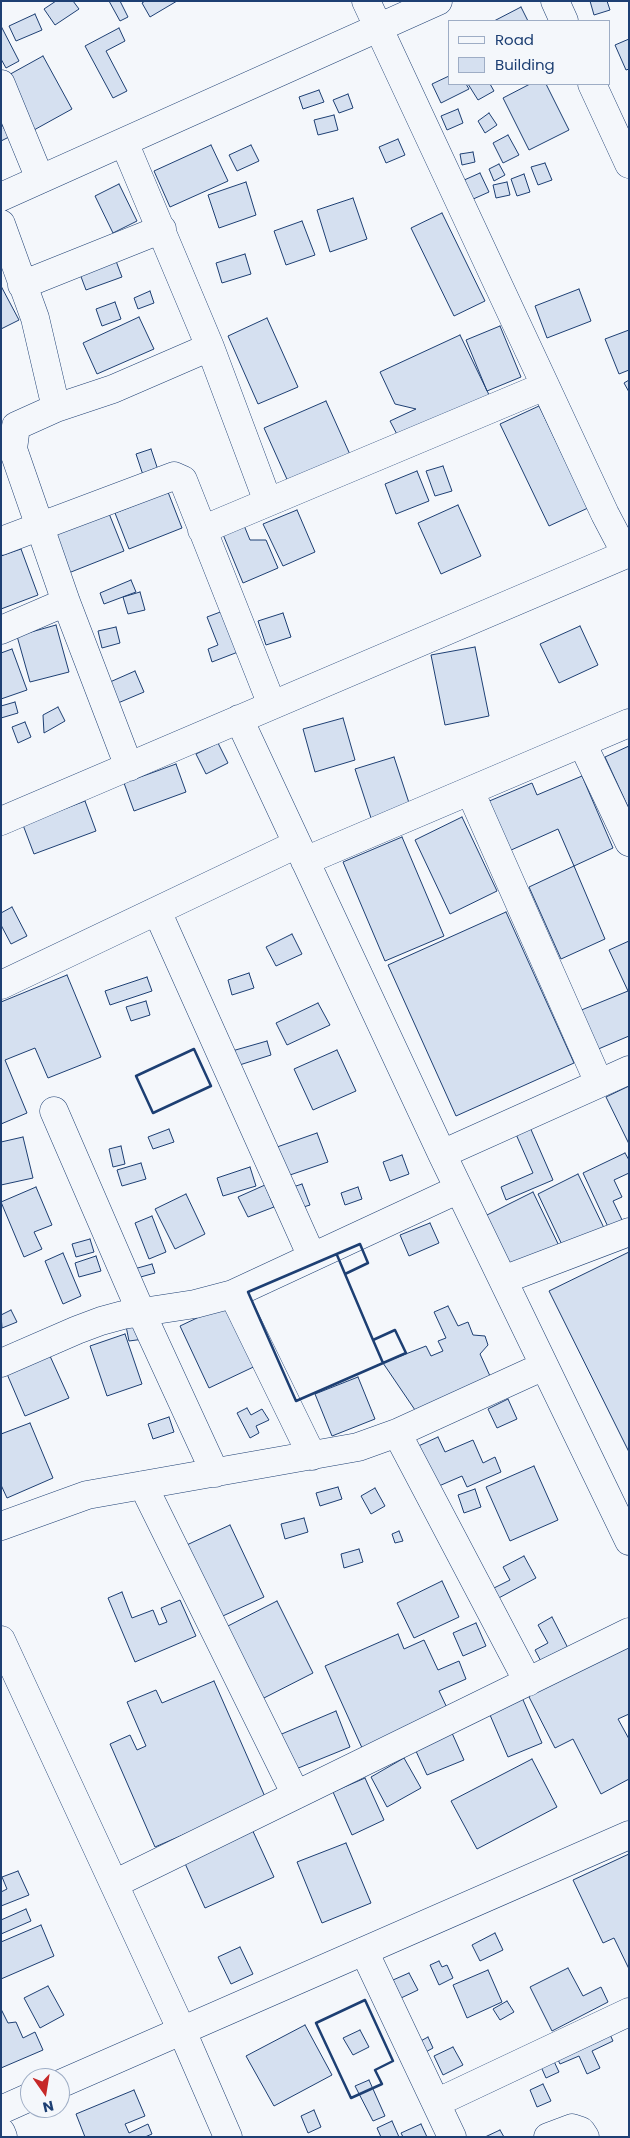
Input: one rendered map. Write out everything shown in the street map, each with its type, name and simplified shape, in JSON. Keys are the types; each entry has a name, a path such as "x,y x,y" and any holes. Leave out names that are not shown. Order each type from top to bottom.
{"street":[{"path":"1,821 627,554 545,386 366,1"},
{"path":"1,197 438,1"},
{"path":"555,1 564,20"},
{"path":"1,84 40,179"},
{"path":"592,85 629,164"},
{"path":"124,142 210,347 268,502"},
{"path":"1,224 35,318 56,408"},
{"path":"22,285 162,229"},
{"path":"129,767 66,602 13,449 16,426 56,408 113,388 210,347"},
{"path":"202,530 545,386"},
{"path":"1,541 174,476 183,480 272,705"},
{"path":"1,630 66,602"},
{"path":"239,719 442,1154 629,1541"},
{"path":"1,985 156,911 301,852 470,791 629,723"},
{"path":"582,743 629,842"},
{"path":"470,791 599,1084"},
{"path":"156,911 312,1257"},
{"path":"442,1154 629,1070"},
{"path":"54,1111 141,1312 215,1473"},
{"path":"1,1363 76,1330 123,1315 195,1304 233,1294 459,1189"},
{"path":"503,1280 629,1232"},
{"path":"233,1294 312,1456"},
{"path":"1,1526 78,1497 358,1447 397,1433 544,1366"},
{"path":"397,1433 528,1682"},
{"path":"142,1485 296,1795"},
{"path":"114,1884 629,1632"},
{"path":"1,1640 182,2031 228,2137"},
{"path":"70,2080 629,1835"},
{"path":"364,1951 452,2137"},
{"path":"436,2103 629,2012"},
{"path":"1,2110 20,2101"},
{"path":"548,2137 572,2128 581,2131 584,2137"},
{"path":"1,2132 3,2137"}],"building":[{"path":"56,1 73,1 79,9 55,25 44,9"},
{"path":"109,1 120,1 128,17 120,21"},
{"path":"145,1 177,1 150,17 142,3"},
{"path":"590,1 607,1 610,10 594,15"},
{"path":"521,7 528,20 496,20"},
{"path":"35,14 42,30 16,41 9,26"},
{"path":"1,26 19,61 6,68 1,59"},
{"path":"119,28 125,41 106,51 127,91 113,98 85,46"},
{"path":"629,39 629,69 626,70 615,45"},
{"path":"43,56 72,109 34,130 5,77"},
{"path":"448,76 448,85 467,85 469,89 441,103 432,84"},
{"path":"469,85 491,85 494,91 478,100"},
{"path":"528,85 546,85 569,130 529,150 503,98"},
{"path":"319,90 324,102 303,109 299,97"},
{"path":"348,94 353,108 339,113 333,100"},
{"path":"458,109 463,123 447,130 441,116"},
{"path":"489,113 497,125 485,133 478,121"},
{"path":"334,115 338,130 318,135 314,120"},
{"path":"1,123 9,137 1,141"},
{"path":"508,135 519,155 503,163 493,143"},
{"path":"398,139 405,155 386,163 379,147"},
{"path":"211,145 228,181 170,207 154,171"},
{"path":"251,145 259,161 237,171 229,155"},
{"path":"473,152 475,162 462,165 460,154"},
{"path":"545,163 552,180 538,185 531,167"},
{"path":"499,164 505,175 494,181 489,169"},
{"path":"480,173 489,192 471,200 462,181"},
{"path":"524,174 530,192 517,196 511,179"},
{"path":"246,182 256,215 219,228 208,195"},
{"path":"507,182 510,195 496,198 493,185"},
{"path":"119,184 137,221 113,233 95,196"},
{"path":"353,198 367,239 330,252 317,210"},
{"path":"442,213 485,301 454,316 411,228"},
{"path":"302,221 315,255 286,265 274,231"},
{"path":"245,254 251,274 222,283 216,263"},
{"path":"116,261 122,277 86,290 80,274"},
{"path":"1,286 19,320 1,329"},
{"path":"579,289 591,321 547,338 535,306"},
{"path":"150,291 154,303 138,309 134,298"},
{"path":"115,302 121,319 102,326 96,309"},
{"path":"139,317 154,349 97,374 83,343"},
{"path":"267,318 298,387 258,404 228,336"},
{"path":"500,326 521,377 487,391 466,340"},
{"path":"629,330 629,370 619,374 605,339"},
{"path":"460,335 492,401 402,444 390,421 416,409 395,404 380,372"},
{"path":"629,380 629,392 624,383"},
{"path":"326,401 352,459 290,486 264,428"},
{"path":"539,406 588,508 549,526 500,424"},
{"path":"151,449 159,473 144,478 136,454"},
{"path":"443,466 452,491 435,496 426,471"},
{"path":"417,471 429,501 396,514 385,484"},
{"path":"168,492 182,528 129,549 115,513"},
{"path":"458,505 481,556 441,574 418,523"},
{"path":"297,510 315,552 283,566 263,524"},
{"path":"108,511 124,551 66,574 50,534"},
{"path":"243,523 250,540 266,540 278,568 243,583 222,532"},
{"path":"21,549 38,595 1,609 1,556"},
{"path":"131,580 136,592 104,604 100,593"},
{"path":"140,592 145,610 128,614 123,597"},
{"path":"223,611 238,652 212,662 208,649 218,645 207,617"},
{"path":"283,613 291,637 266,645 258,621"},
{"path":"56,625 69,672 30,682 17,636"},
{"path":"580,626 598,665 559,683 540,644"},
{"path":"116,627 120,643 102,648 98,631"},
{"path":"475,647 489,716 445,725 431,655"},
{"path":"12,649 27,690 1,699 1,653"},
{"path":"135,671 144,692 118,703 110,682"},
{"path":"15,702 18,713 1,718 1,706"},
{"path":"58,707 65,721 44,733 43,715"},
{"path":"343,718 355,760 315,772 303,729"},
{"path":"25,722 31,737 18,743 12,727"},
{"path":"218,743 228,763 206,774 196,754"},
{"path":"629,746 629,809 605,757"},
{"path":"394,757 411,809 372,821 355,769"},
{"path":"176,764 186,792 134,811 124,783"},
{"path":"582,776 613,848 574,866 558,829 509,851 487,802 532,783 537,795"},
{"path":"85,801 96,831 34,854 23,825"},
{"path":"462,817 497,891 450,914 415,840"},
{"path":"402,837 444,936 385,961 343,862"},
{"path":"574,866 605,939 561,959 529,887"},
{"path":"12,907 27,936 11,944 1,925 1,913"},
{"path":"506,912 574,1063 456,1116 388,965"},
{"path":"292,934 302,954 276,966 266,947"},
{"path":"629,941 629,1036 596,1050 579,1011 628,991 609,950"},
{"path":"249,973 254,988 232,995 228,980"},
{"path":"67,975 101,1057 48,1078 35,1048 5,1060 27,1113 1,1124 1,1002"},
{"path":"147,977 152,991 110,1005 105,991"},
{"path":"146,1001 150,1015 131,1021 126,1007"},
{"path":"318,1003 330,1025 287,1045 276,1023"},
{"path":"267,1041 271,1055 230,1068 225,1053"},
{"path":"337,1050 356,1091 313,1110 294,1069"},
{"path":"629,1086 629,1144 606,1097"},
{"path":"529,1125 553,1180 506,1200 501,1187 533,1173 515,1132"},
{"path":"169,1129 174,1142 153,1149 148,1137"},
{"path":"317,1133 328,1162 287,1176 277,1147"},
{"path":"23,1137 33,1178 1,1185 1,1142"},
{"path":"121,1146 125,1164 113,1167 109,1149"},
{"path":"625,1153 629,1160 629,1173 614,1180 622,1197 613,1201 623,1222 609,1229 583,1173"},
{"path":"402,1155 409,1174 390,1181 383,1162"},
{"path":"141,1163 146,1179 122,1186 117,1170"},
{"path":"250,1167 256,1186 223,1196 217,1178"},
{"path":"578,1174 605,1230 564,1249 538,1194"},
{"path":"302,1184 310,1205 294,1210 287,1189"},
{"path":"265,1185 274,1207 248,1217 238,1197"},
{"path":"36,1187 52,1225 34,1232 42,1249 24,1257 1,1202"},
{"path":"358,1187 362,1199 345,1205 341,1193"},
{"path":"533,1192 562,1252 514,1276 485,1216"},
{"path":"186,1194 205,1234 175,1249 155,1209"},
{"path":"152,1216 166,1252 149,1259 135,1223"},
{"path":"430,1223 439,1243 409,1256 400,1235"},
{"path":"90,1239 94,1252 76,1257 72,1244"},
{"path":"629,1252 629,1452 549,1291"},
{"path":"63,1253 81,1296 63,1304 45,1261"},
{"path":"96,1256 101,1271 79,1277 75,1263"},
{"path":"152,1264 155,1273 137,1278 134,1269"},
{"path":"235,1300 264,1362 209,1388 180,1326"},
{"path":"448,1306 458,1326 468,1322 473,1335 485,1336 488,1345 480,1354 490,1376 415,1410 383,1363 426,1346 431,1356 443,1351 438,1341 446,1338 434,1312"},
{"path":"11,1310 17,1322 2,1328 1,1315"},
{"path":"141,1319 144,1339 129,1341 125,1321"},
{"path":"125,1334 142,1384 107,1396 90,1346"},
{"path":"50,1356 69,1398 25,1416 7,1374"},
{"path":"358,1377 375,1419 332,1436 315,1394"},
{"path":"508,1399 517,1419 497,1428 488,1409"},
{"path":"247,1408 251,1415 262,1409 269,1420 256,1426 259,1433 250,1438 237,1413"},
{"path":"169,1417 174,1432 153,1439 148,1424"},
{"path":"30,1423 53,1478 7,1498 1,1485 1,1434"},
{"path":"438,1437 445,1452 473,1440 483,1463 495,1457 501,1472 467,1487 462,1476 432,1489 414,1448"},
{"path":"534,1466 558,1520 510,1541 486,1487"},
{"path":"338,1487 342,1499 320,1506 316,1493"},
{"path":"375,1488 385,1506 371,1514 361,1496"},
{"path":"475,1489 481,1507 464,1513 458,1495"},
{"path":"304,1518 308,1532 285,1539 281,1524"},
{"path":"230,1525 264,1597 212,1621 178,1549"},
{"path":"399,1531 403,1541 395,1543 392,1534"},
{"path":"359,1549 363,1562 344,1568 341,1554"},
{"path":"524,1556 536,1578 495,1600 490,1590 510,1580 503,1567"},
{"path":"442,1581 459,1617 414,1638 397,1603"},
{"path":"122,1592 132,1618 153,1610 159,1625 167,1622 161,1608 180,1600 196,1636 135,1662 108,1598"},
{"path":"277,1601 313,1673 260,1700 224,1628"},
{"path":"552,1617 570,1652 544,1667 535,1650 548,1643 538,1625"},
{"path":"476,1623 486,1646 463,1656 453,1633"},
{"path":"398,1634 404,1649 424,1640 438,1670 459,1661 466,1679 439,1691 449,1712 363,1750 325,1666"},
{"path":"629,1643 629,1714 618,1719 629,1739 629,1779 601,1794 573,1739 555,1748 528,1695"},
{"path":"214,1681 266,1799 155,1847 110,1744 130,1735 137,1750 146,1746 127,1702 156,1690 162,1703"},
{"path":"520,1693 542,1743 508,1757 487,1708"},
{"path":"336,1711 350,1747 291,1771 277,1736"},
{"path":"452,1733 464,1760 427,1775 415,1749"},
{"path":"404,1758 421,1788 387,1807 371,1777"},
{"path":"532,1759 557,1807 477,1849 451,1801"},
{"path":"365,1778 384,1820 352,1835 333,1792"},
{"path":"251,1827 274,1877 205,1908 183,1859"},
{"path":"346,1843 371,1903 322,1923 297,1862"},
{"path":"629,1854 629,1969 614,1938 603,1943 573,1880"},
{"path":"18,1871 29,1895 1,1906 1,1892 7,1889 2,1877"},
{"path":"26,1909 31,1921 1,1934 1,1920"},
{"path":"41,1925 54,1956 1,1979 1,1942"},
{"path":"495,1933 503,1950 480,1961 472,1945"},
{"path":"240,1947 253,1974 231,1984 218,1957"},
{"path":"439,1961 442,1967 447,1965 453,1978 439,1985 430,1965"},
{"path":"568,1968 583,1996 601,1987 608,2002 552,2031 530,1987"},
{"path":"488,1970 502,2002 467,2018 453,1985"},
{"path":"409,1973 418,1990 401,1998 393,1980"},
{"path":"48,1986 64,2015 40,2028 24,1998"},
{"path":"507,2001 514,2012 500,2020 493,2009"},
{"path":"1,2009 8,2023 16,2022 23,2038 35,2032 43,2050 1,2068"},
{"path":"305,2025 332,2075 274,2106 246,2056"},
{"path":"607,2028 613,2041 592,2051 600,2068 587,2074 579,2056 560,2064 554,2051"},
{"path":"360,2030 369,2047 353,2055 343,2038"},
{"path":"428,2037 433,2048 422,2054 417,2043"},
{"path":"453,2047 463,2065 443,2075 434,2056"},
{"path":"551,2055 559,2072 546,2078 538,2060"},
{"path":"369,2080 385,2116 373,2121 355,2086"},
{"path":"543,2084 551,2101 537,2107 530,2090"},
{"path":"134,2090 145,2116 125,2124 129,2133 148,2124 152,2134 145,2137 85,2137 76,2114"},
{"path":"314,2110 321,2127 308,2133 301,2116"},
{"path":"392,2121 399,2137 381,2137 377,2128"},
{"path":"421,2124 427,2137 403,2137 401,2133"},
{"path":"500,2130 504,2137 485,2137"}],"wall":[{"path":"194,1049 211,1086 153,1113 136,1076 194,1049"},
{"path":"360,1244 368,1263 345,1274 373,1340 395,1330 406,1353 296,1401 248,1292 360,1244"},
{"path":"337,1255 345,1274"},
{"path":"373,1340 383,1363"},
{"path":"365,2000 393,2061 375,2070 382,2084 351,2098 316,2023 365,2000"}]}
